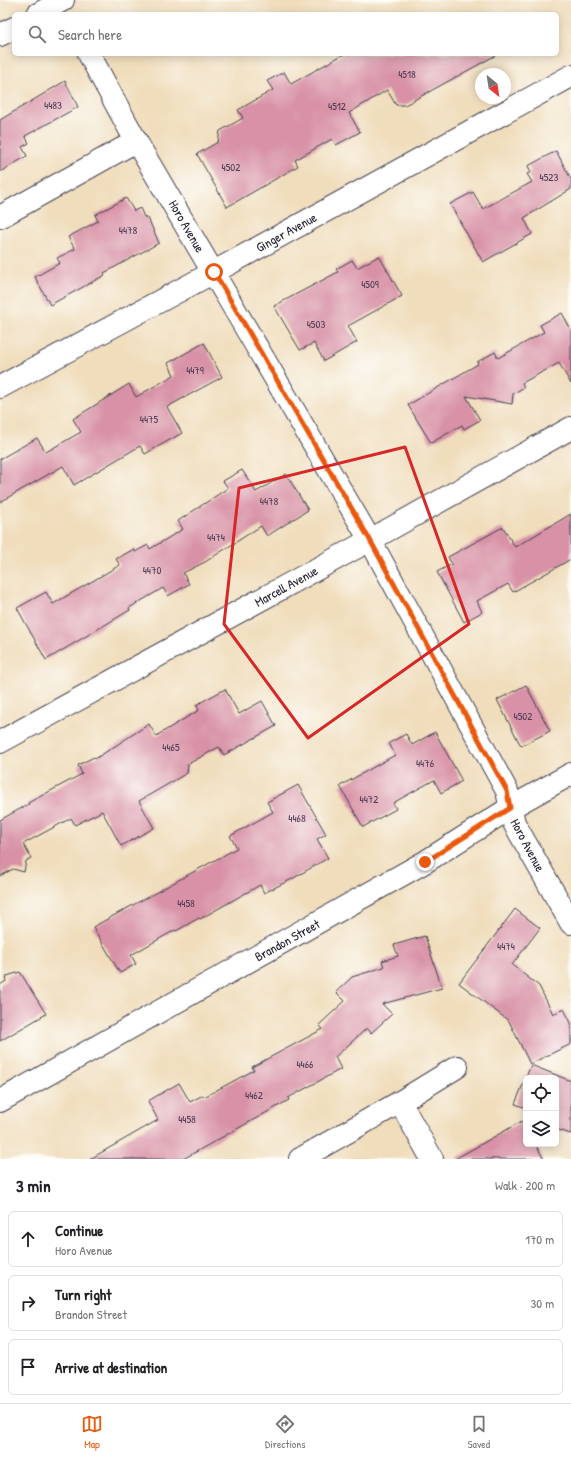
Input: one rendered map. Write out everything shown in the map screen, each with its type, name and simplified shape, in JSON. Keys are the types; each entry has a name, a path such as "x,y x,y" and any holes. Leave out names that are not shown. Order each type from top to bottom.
{"street":[{"path":"44,12 64,5"},
{"path":"0,35 12,29"},
{"name":"Horo Avenue","path":"90,56 136,141 370,540 507,791 514,823 571,923"},
{"name":"Ginger Avenue","path":"0,387 214,272 571,76"},
{"path":"0,217 136,141"},
{"name":"Marcell Avenue","path":"0,742 370,540 571,428"},
{"name":"Brandon Street","path":"0,1101 425,862 510,808 571,774"},
{"path":"300,1159 400,1102 457,1067"},
{"path":"400,1102 432,1159"}],"highlighted area":[{"path":"405,447 469,624 308,738 224,624 239,488"}],"building":[{"path":"340,56 494,56 405,105 396,105 387,90 349,113 360,132 336,145 332,139 295,160 298,166 227,207 197,154 218,142 220,131 243,118 238,110 273,90 267,81 284,72 291,84"},
{"path":"65,81 78,107 25,136 29,143 22,147 27,156 0,172 0,120"},
{"path":"556,151 571,179 571,189 524,218 532,234 483,262 450,204 473,192 483,209 532,182 527,174 531,172 528,166"},
{"path":"126,198 134,211 140,208 144,217 148,218 159,243 50,305 35,277 60,263 57,258 75,249 68,237 98,221 95,215"},
{"path":"379,256 402,296 348,326 357,342 324,361 314,343 300,350 274,306 338,272 336,269 352,260 357,268"},
{"path":"562,313 571,330 571,384 559,363 522,383 524,387 513,394 512,404 466,396 480,420 464,429 462,425 431,443 408,405 478,364 477,362 495,352 498,358 544,332 540,325"},
{"path":"204,343 222,377 167,407 182,433 145,454 140,446 74,485 63,466 0,502 0,459 37,438 46,452 81,432 73,419 129,384 136,397 174,375 168,363"},
{"path":"242,470 256,492 286,474 308,510 267,536 261,526 205,562 183,573 189,584 168,596 163,588 129,608 130,610 46,660 17,608 46,592 53,604 120,565 116,559 134,549 135,552 148,545 150,549 183,529 178,521 228,488 223,481"},
{"path":"571,514 571,559 513,592 508,584 477,601 482,612 464,622 437,572 452,564 448,557 503,527 515,547"},
{"path":"526,685 550,731 521,746 497,700"},
{"path":"225,689 239,714 262,701 276,726 224,755 219,747 188,764 187,773 139,801 154,828 121,846 102,811 75,825 71,818 23,844 31,858 26,861 24,872 13,869 0,876 0,820 82,774 78,765 94,757 95,759 149,724 156,736 199,710 196,705"},
{"path":"435,732 462,781 441,793 434,780 393,803 396,809 363,827 340,786 395,755 389,743 406,734 412,745"},
{"path":"298,785 326,834 317,839 328,858 264,893 260,885 200,919 199,918 176,931 175,930 131,955 136,964 120,973 93,927 237,848 230,836 273,812 267,802"},
{"path":"515,909 540,928 512,965 539,986 553,1014 564,1009 571,1023 571,1044 530,1064 509,1021 459,983"},
{"path":"425,936 442,988 382,1004 392,1014 371,1033 367,1028 335,1057 341,1069 183,1159 90,1159 158,1120 148,1101 179,1083 190,1102 203,1095 204,1097 254,1070 252,1067 323,1029 319,1025 345,1001 336,992 352,977 384,967 382,961 398,956 394,945"},
{"path":"20,972 46,1014 0,1041 0,985 6,981 7,976"},
{"path":"531,1065 556,1075 527,1075"},
{"path":"559,1076 571,1081 571,1134 559,1130"},
{"path":"523,1084 523,1107 515,1104"},
{"path":"522,1121 523,1147 537,1147 544,1159 455,1159"}],"route":[{"path":"214,272 370,540 507,791 510,808 425,862"}]}
